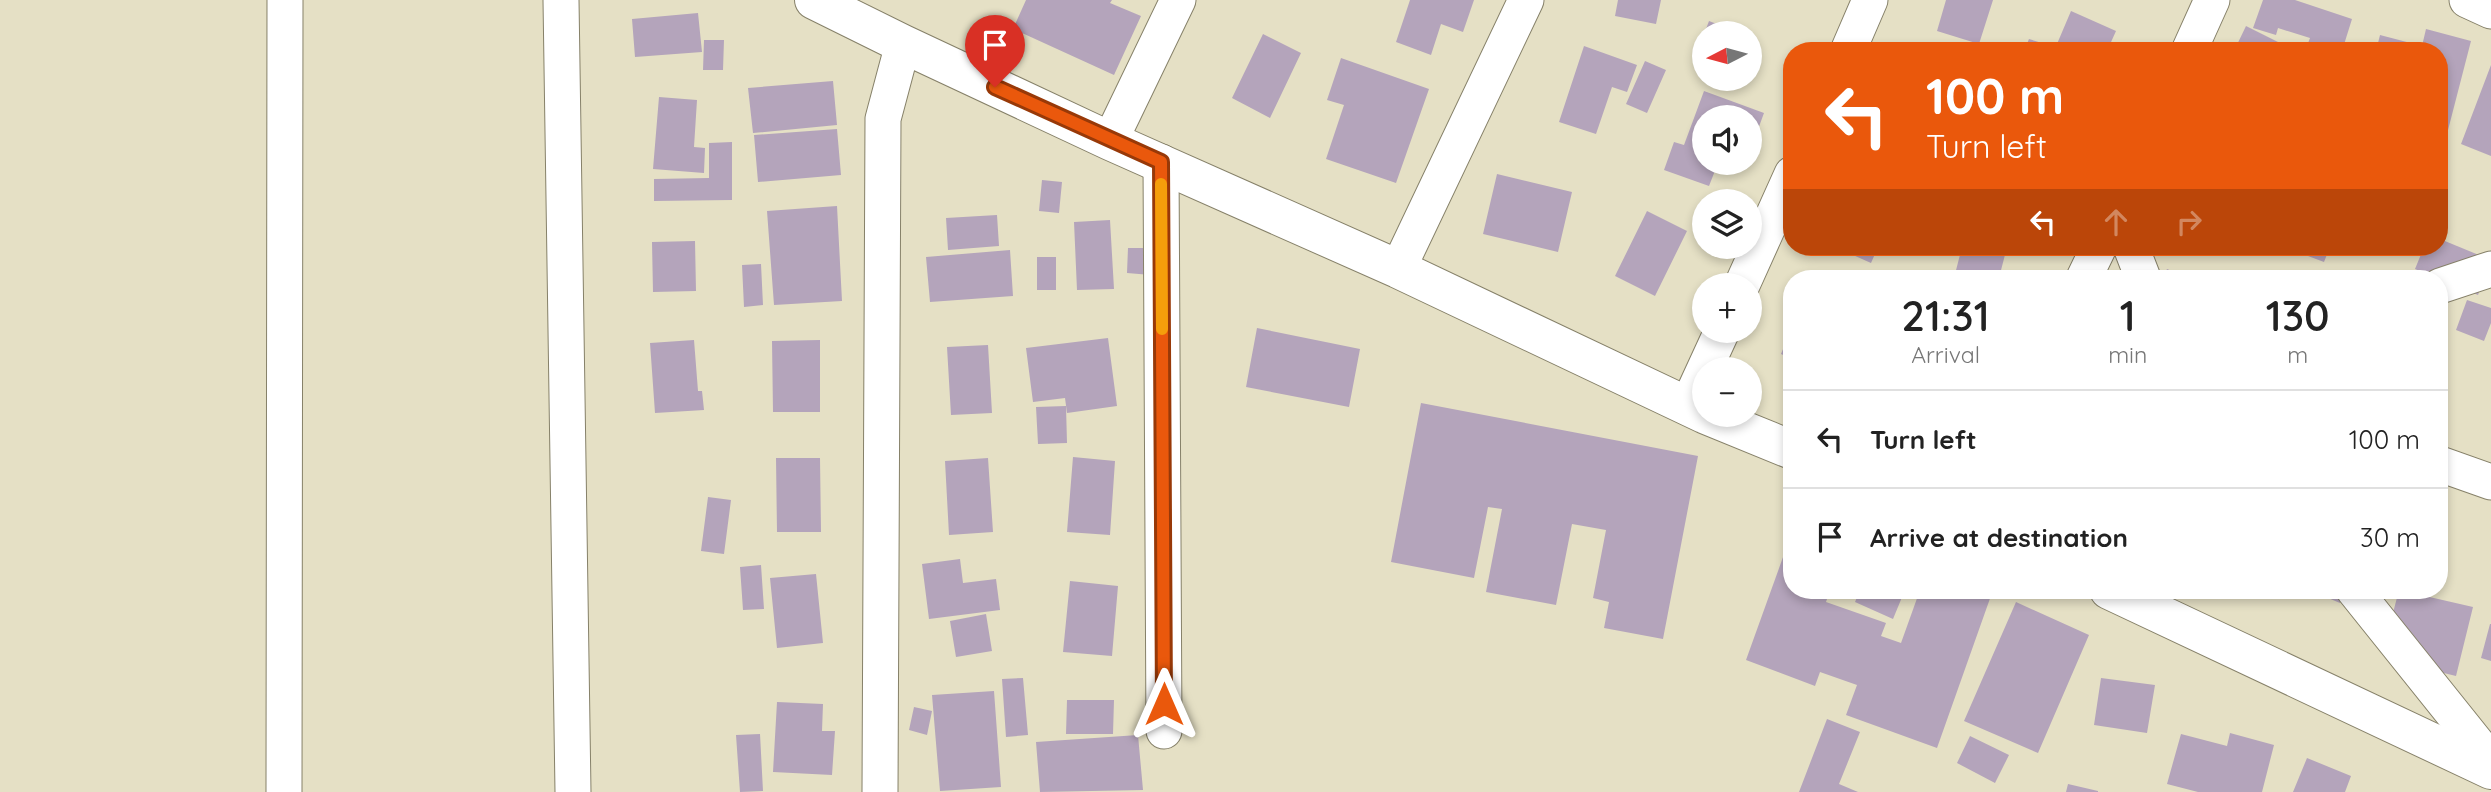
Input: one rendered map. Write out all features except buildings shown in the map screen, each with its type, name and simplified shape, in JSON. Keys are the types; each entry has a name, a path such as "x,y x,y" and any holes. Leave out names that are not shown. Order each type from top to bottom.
{"street":[{"path":"284,792 285,0"},
{"path":"561,0 573,792"},
{"path":"1110,141 1178,0"},
{"path":"1398,269 1526,0"},
{"path":"1851,42 1870,0"},
{"path":"2193,42 2212,0"},
{"path":"2467,0 2491,11"},
{"path":"830,3 902,44 1110,141 1398,269 1692,409"},
{"path":"880,792 883,119 902,44"},
{"path":"1161,162 1164,731"},
{"path":"1747,273 1783,194"},
{"path":"2448,283 2491,269"},
{"path":"1736,427 1783,446"},
{"path":"2448,467 2491,482"},
{"path":"2128,599 2491,770"},
{"path":"2361,599 2491,761"}],"slow traffic":[{"path":"1161,184 1162,329"}],"route":[{"path":"995,87 1161,162 1164,704"}]}
